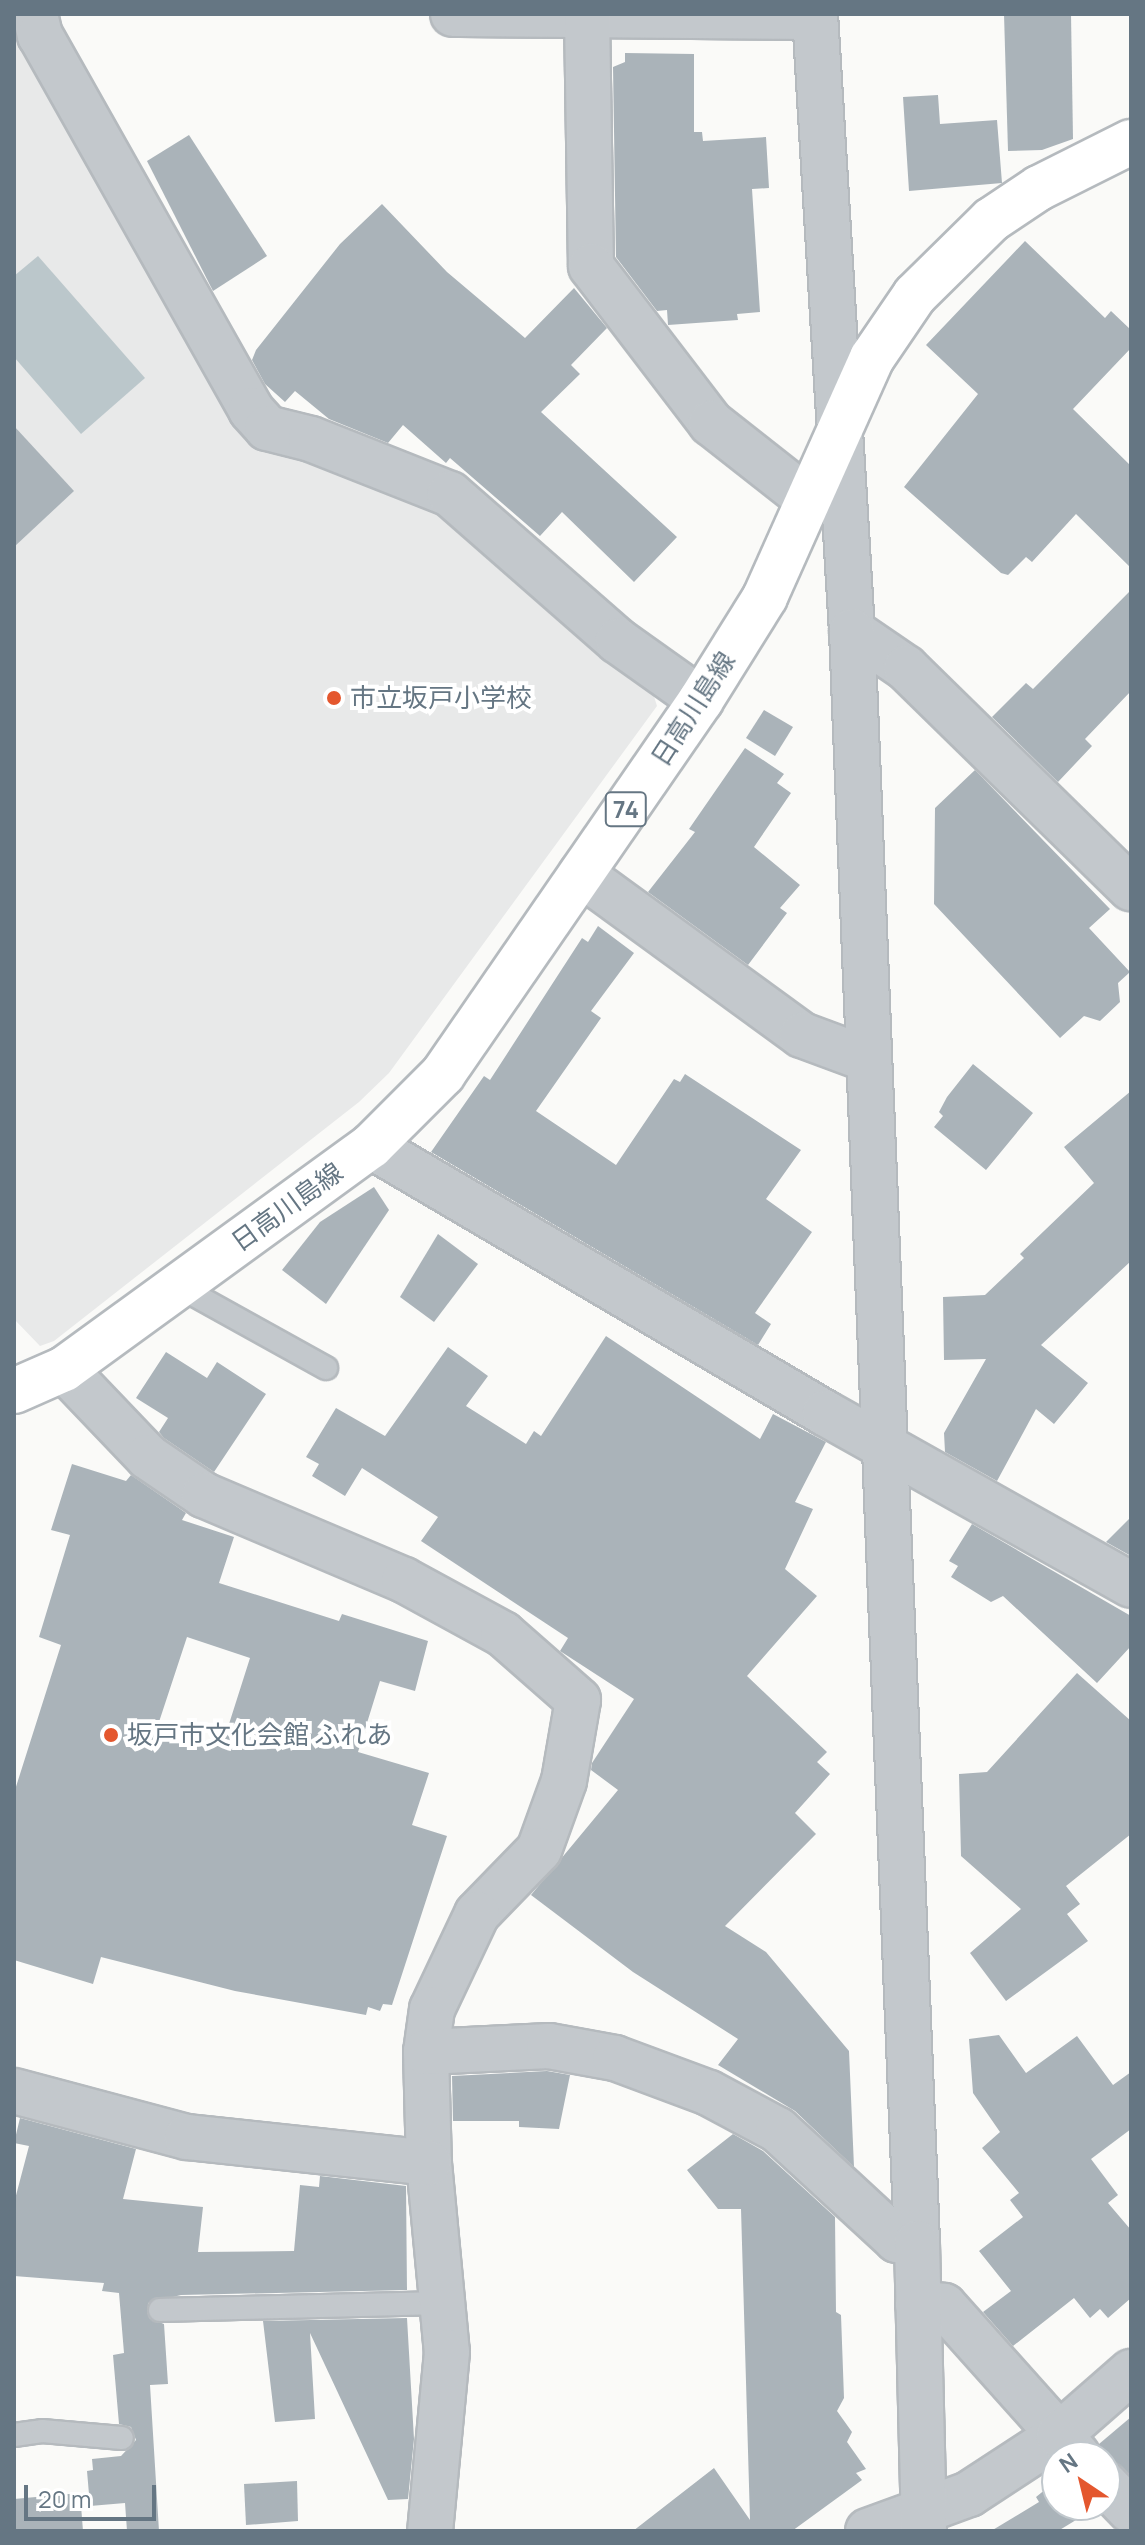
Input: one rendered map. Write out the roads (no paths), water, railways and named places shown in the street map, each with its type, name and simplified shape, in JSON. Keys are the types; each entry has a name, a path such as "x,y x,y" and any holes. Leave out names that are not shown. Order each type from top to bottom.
{"main road":[{"name":"日高川島線","path":"14,1391 64,1369 371,1146 443,1074 701,700 765,597 872,358 915,295 949,258 1039,188 1131,142"}],"street":[{"path":"35,14 40,35 235,383 267,428 311,439 450,494 618,641 701,700"},
{"path":"453,14 815,15 837,438 852,631 917,2243 924,2520"},
{"path":"587,15 591,266 711,423 810,501"},
{"path":"852,631 906,668 1131,888"},
{"path":"581,874 802,1035 867,1059"},
{"path":"371,1146 1131,1585"},
{"path":"64,1369 148,1457 204,1495 404,1580 503,1634 578,1700 564,1781 539,1850 477,1914 432,2009 426,2052 429,2163 447,2352 430,2531"},
{"path":"426,2052 549,2046 615,2058 709,2093 778,2130 897,2240 917,2243"},
{"path":"14,2091 187,2137 429,2163"},
{"path":"918,2304 944,2306 1065,2441"},
{"path":"1073,2441 1131,2372"},
{"path":"868,2531 924,2520 969,2494 1041,2459"}],"lane":[{"path":"180,1287 326,1368"},
{"path":"160,2310 441,2303"},
{"path":"14,2435 42,2431 122,2438"}],"place":[{"name":"市立坂戸小学校","path":"334,698"},
{"name":"坂戸市文化会館 ふれあ","path":"111,1735"}]}
